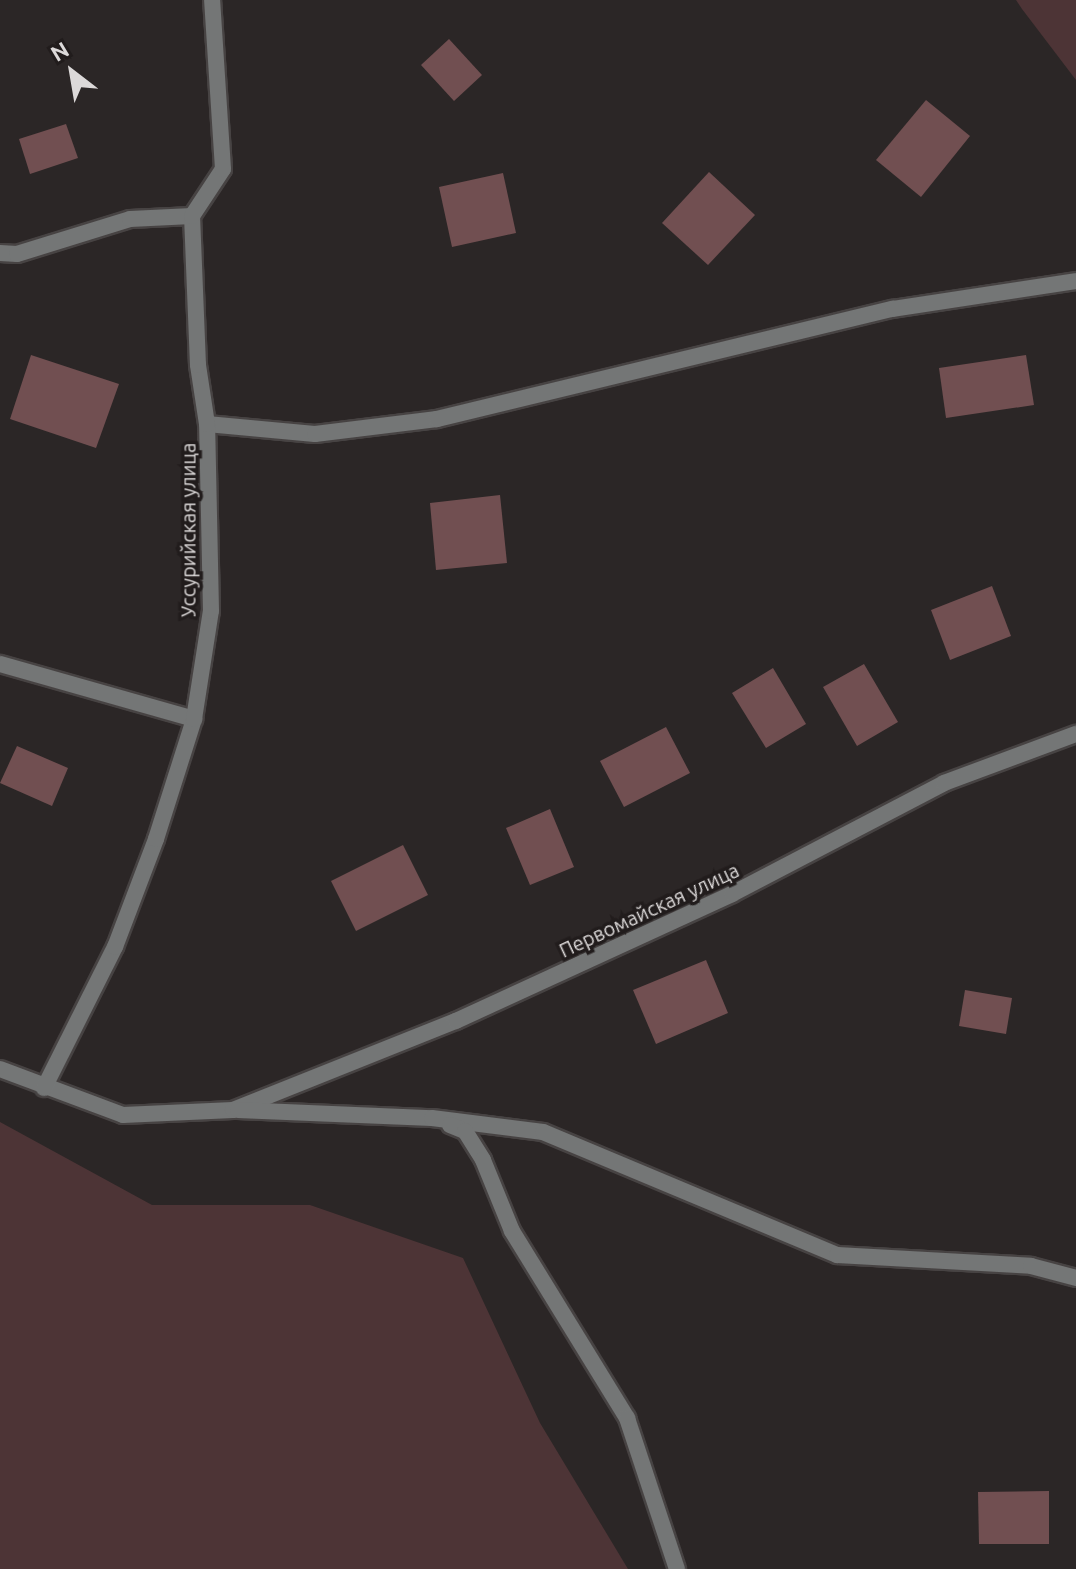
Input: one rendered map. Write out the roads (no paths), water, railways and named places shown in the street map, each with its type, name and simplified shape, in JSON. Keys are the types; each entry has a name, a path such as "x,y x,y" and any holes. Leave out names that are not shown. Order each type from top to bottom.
{"street":[{"path":"0,253 17,254 130,219 192,216 223,169 212,0"},
{"name":"Уссурийская улица","path":"44,1088 115,947 194,719 211,611 207,424 198,365 192,216"},
{"path":"207,424 315,434 437,419 893,309 1076,281"},
{"path":"0,664 194,719"},
{"name":"Первомайская улица","path":"233,1110 456,1021 732,894 944,783 1076,734"},
{"name":"Первомайская улица","path":"0,1069 123,1115 233,1110 432,1118 543,1132 837,1255 1017,1265 1076,1278"},
{"path":"432,1118 465,1131 556,1310 591,1353 631,1431 677,1569"}]}
